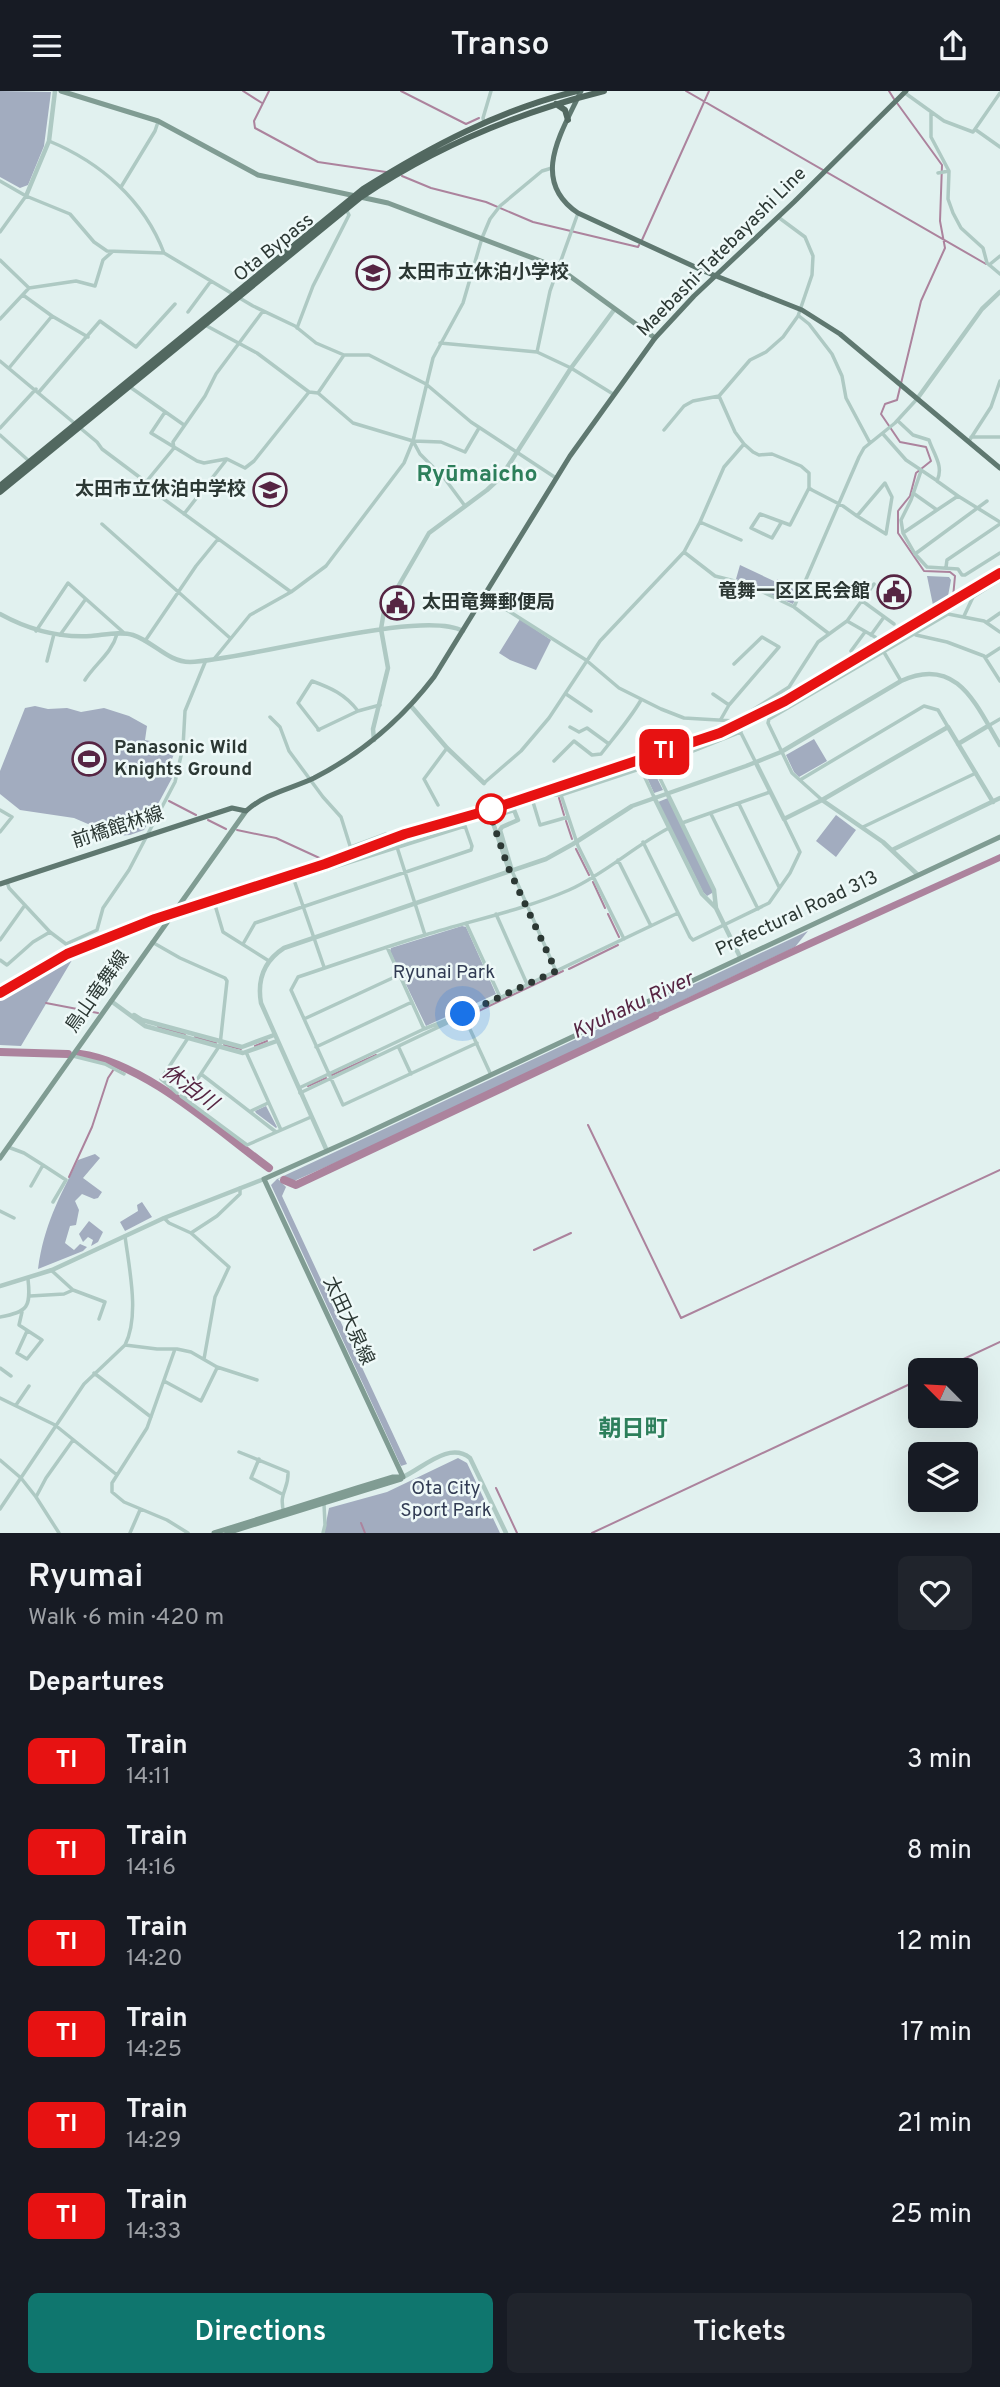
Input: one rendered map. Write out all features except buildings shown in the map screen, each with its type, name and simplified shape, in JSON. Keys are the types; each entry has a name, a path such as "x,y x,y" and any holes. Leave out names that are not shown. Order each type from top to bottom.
{"highway":[{"name":"Ota Bypass","path":"0,492 236,295 394,168 484,123 579,93 604,91"},
{"name":"Ota Bypass","path":"0,486 130,387 205,325 236,295 346,209 358,196 453,143 500,122 556,104 579,93"},
{"path":"556,104 565,110 568,120"}],"main road":[{"path":"61,91 158,121 258,175 397,207 559,269 655,338"},
{"name":"Maebashi-Tatebayashi Line","path":"246,811 261,799 311,779 346,760 374,740 411,706 434,677 463,632 556,478 655,338 716,275 905,92"},
{"path":"579,93 554,153 552,168 556,191 562,200 578,213 828,324 917,400 970,439 1000,468"},
{"name":"前橋館林線","path":"0,884 232,808 246,811"},
{"name":"鳥山竜舞線","path":"0,1158 246,811"},
{"name":"Prefectural Road 313","path":"264,1179 1000,837"},
{"name":"太田大泉線","path":"264,1179 403,1477"},
{"path":"214,1533 394,1482 403,1477"},
{"path":"228,1533 284,1513"}],"street":[{"path":"0,232 26,196 49,141 55,91"},
{"path":"484,123 491,91"},
{"path":"905,92 944,121 969,132 976,129 1000,93"},
{"path":"931,112 931,140 943,172 950,208 961,227 983,248 989,265 1000,274"},
{"path":"121,187 158,121"},
{"path":"976,129 1000,147"},
{"path":"49,141 91,162 121,187 150,222 164,253"},
{"path":"214,659 250,615 316,576 326,566 404,463 413,441 433,358 463,303 490,219 500,206 542,171 552,168"},
{"path":"0,181 26,196 70,214 94,242 112,252 164,253 263,311 297,327 316,343 344,355 369,355 426,384 479,428 556,478"},
{"path":"297,327 313,286 349,215 346,209"},
{"path":"537,352 550,291 578,213"},
{"path":"664,430 684,406 693,401 719,396 750,360 766,352 783,337 800,313 813,268 813,256 805,237 777,216"},
{"path":"0,319 29,288 76,281 94,286 103,260 112,252"},
{"path":"989,265 1000,256"},
{"path":"0,260 29,288"},
{"path":"187,313 211,281"},
{"path":"794,607 859,457 870,443 898,421 917,400 982,309 1000,292"},
{"path":"23,295 88,337"},
{"path":"0,428 88,337 100,321 136,347 175,304"},
{"path":"374,740 373,729 389,666 381,629 384,611 424,538 494,484 571,368 614,310"},
{"path":"146,482 174,448 173,442 205,396 216,374 263,311"},
{"path":"800,313 832,354 844,382 846,398 870,443"},
{"path":"9,368 52,316"},
{"path":"205,325 257,353 309,392 318,393 353,423 413,441 441,442 464,452 479,428"},
{"path":"440,343 537,352 571,368 613,394"},
{"path":"318,393 344,355"},
{"path":"0,361 157,494 291,592"},
{"path":"970,439 991,407 1000,381"},
{"path":"130,387 184,425"},
{"path":"165,412 150,433 197,461 227,459 245,468 254,461 309,392"},
{"path":"996,392 1000,397"},
{"path":"719,396 744,444 759,455 772,454 801,466 809,473 809,488 790,525 760,514 751,528 772,538 781,523"},
{"path":"898,421 908,432 929,440 939,460 941,473 937,481"},
{"path":"883,434 895,450 921,471 1000,523 947,560 946,567"},
{"path":"0,435 31,462"},
{"path":"970,439 1000,437"},
{"path":"413,441 420,454 445,479 465,506"},
{"path":"411,706 447,748 484,783 528,744 566,694 586,660 649,586 684,552 723,467 744,444"},
{"path":"184,514 227,459"},
{"path":"921,471 901,520 903,533 915,554 927,567 958,569 965,575 1000,553"},
{"path":"809,488 839,503 857,516 886,534 892,497 885,483 857,516"},
{"path":"913,493 937,510"},
{"path":"903,533 958,496"},
{"path":"915,554 987,501"},
{"path":"700,522 741,540"},
{"path":"102,523 230,638"},
{"path":"145,641 196,566 218,539"},
{"path":"684,552 715,576 746,585 794,607 828,633"},
{"path":"964,616 973,597 1000,580"},
{"path":"36,631 68,583 124,633 145,641 177,660 188,662 381,629 443,625 463,632"},
{"path":"485,596 586,660 619,688 684,718 735,721 789,687 816,645 828,633 847,621 874,584"},
{"path":"47,661 57,634 86,599"},
{"path":"862,600 894,624"},
{"path":"987,622 1000,613"},
{"path":"0,614 36,631 88,636 124,633"},
{"path":"918,875 892,851 822,800 792,773 768,723 769,719 948,614 987,622 1000,632"},
{"path":"871,635 884,617"},
{"path":"847,621 876,639 901,681"},
{"path":"851,651 865,632"},
{"path":"85,680 111,648 117,634"},
{"path":"916,635 947,642 986,657 1000,681"},
{"path":"721,720 729,705 779,647 762,637 734,664"},
{"path":"986,657 1000,648"},
{"path":"7,882 9,888 50,932 68,944 96,931 103,908 130,870 176,779 183,747 184,711 206,660"},
{"path":"327,1151 276,1041 260,994 261,978 269,961 284,948 546,859 618,814 654,797 781,752 901,681 928,673 953,679 967,691 1000,745"},
{"path":"358,711 335,689 312,681 298,703 318,730 358,711 380,705"},
{"path":"566,694 591,711"},
{"path":"713,694 729,705"},
{"path":"554,761 574,741 592,755 601,754 623,724 631,718 641,699"},
{"path":"800,780 924,706 937,710 993,802"},
{"path":"270,717 280,727 289,751 341,817 351,848 386,834"},
{"path":"958,744 1000,719"},
{"path":"643,842 693,940 769,903 800,852 735,721"},
{"path":"570,727 579,732 588,729 609,744"},
{"path":"784,819 948,727"},
{"path":"568,817 540,825 533,803 550,795 561,795 641,769 741,732"},
{"path":"438,805 425,779 447,748"},
{"path":"653,764 714,890 716,908 740,957"},
{"path":"641,769 702,894 716,908"},
{"path":"861,828 976,773"},
{"path":"682,823 770,792"},
{"path":"561,795 576,842 624,939"},
{"path":"892,851 1000,798"},
{"path":"739,804 780,888"},
{"path":"0,810 12,817 0,832"},
{"path":"512,871 508,867 492,820 495,816 514,810 517,821 500,830 512,871 556,971"},
{"path":"711,814 758,909"},
{"path":"243,944 255,923 469,851 472,846 463,825 215,905 223,932 269,961"},
{"path":"477,1043 343,1105 292,990 298,977 425,935 527,906 570,890 669,828"},
{"path":"397,847 425,935"},
{"path":"618,860 650,926"},
{"path":"294,880 324,968"},
{"path":"0,940 25,905"},
{"path":"299,1090 678,913"},
{"path":"496,914 527,984"},
{"path":"466,923 500,997"},
{"path":"0,960 7,965 33,942 50,932"},
{"path":"152,942 226,979 220,1044 201,1074 181,1096"},
{"path":"387,947 425,1031"},
{"path":"304,1019 399,975"},
{"path":"111,1001 143,1025 220,1044 246,1050 276,1041"},
{"path":"316,1047 412,1002"},
{"path":"461,1015 491,1075"},
{"path":"190,1035 161,1079 247,1145 311,1117"},
{"path":"246,1050 274,1035"},
{"path":"397,1044 411,1074"},
{"path":"246,1050 279,1131"},
{"path":"73,1056 99,1061 124,1073"},
{"path":"201,1074 279,1131"},
{"path":"251,1111 268,1103"},
{"path":"8,1147 24,1153 66,1180 53,1202"},
{"path":"32,1186 43,1165"},
{"path":"0,1286 51,1270 163,1218 264,1179"},
{"path":"191,1233 223,1211 240,1194 240,1188"},
{"path":"0,1211 14,1218"},
{"path":"163,1218 191,1233 229,1269 217,1291 204,1359"},
{"path":"0,1509 55,1425 94,1373 125,1345 133,1320 125,1236"},
{"path":"51,1270 73,1290 105,1302 99,1319"},
{"path":"27,1331 17,1353 27,1359 41,1340 19,1325 30,1297 28,1279"},
{"path":"30,1297 64,1294 73,1290"},
{"path":"0,1317 22,1313"},
{"path":"125,1345 191,1352 217,1367 257,1380"},
{"path":"175,1349 151,1417 137,1446 112,1483 111,1492 124,1502 188,1533"},
{"path":"164,1381 201,1401 217,1367"},
{"path":"0,1368 11,1376"},
{"path":"94,1373 151,1417"},
{"path":"16,1405 29,1386"},
{"path":"0,1398 55,1425 117,1475"},
{"path":"36,1497 73,1440"},
{"path":"239,1452 288,1472 281,1501 284,1513"},
{"path":"403,1477 447,1453 461,1452 470,1458 506,1533"},
{"path":"259,1459 251,1478 282,1494"},
{"path":"0,1460 36,1497 59,1533"},
{"path":"323,1501 323,1533"},
{"path":"130,1533 140,1510"}],"green space":[{"path":"0,91 51,92 44,146 28,185 20,188 0,177"},
{"path":"740,565 776,582 777,579 798,592 793,604 736,579"},
{"path":"927,576 949,577 951,580 948,596 933,605"},
{"path":"520,619 551,640 536,670 499,653"},
{"name":"Panasonic Wild Knights Ground","path":"35,706 48,709 67,708 81,712 104,708 129,716 147,726 145,740 177,746 166,775 172,778 144,830 116,836 74,818 20,810 0,794 0,771 25,708"},
{"path":"814,739 827,761 799,777 786,755"},
{"path":"652,768 663,790 654,793 644,771"},
{"path":"668,798 712,888 712,893 707,896 658,802"},
{"path":"836,815 856,830 836,857 816,841"},
{"name":"Ryunai Park","path":"466,927 496,994 426,1026 390,951 391,948"},
{"path":"808,931 795,947 432,1120 294,1181 283,1177 278,1179 286,1187 282,1196 407,1464 401,1466 271,1185 277,1179"},
{"path":"75,955 21,1046 0,1045 0,997 26,979"},
{"path":"266,1106 277,1127 276,1128 255,1111"},
{"path":"95,1154 100,1158 83,1178 102,1192 94,1199 82,1194 75,1201 79,1210 76,1225 70,1226 65,1243 74,1250 80,1244 87,1247 38,1269 48,1225 78,1160"},
{"path":"142,1202 152,1217 125,1231 120,1222 138,1211 137,1205"},
{"path":"89,1221 103,1232 98,1242 91,1246 93,1240 88,1237 83,1242 79,1234"},
{"name":"Ota City Sport Park","path":"458,1458 467,1463 500,1533 324,1533 329,1508 387,1492"}],"shaded area":[{"path":"1000,854 1000,861 647,1022 645,1018 811,939"}],"waterway":[{"path":"243,91 262,103"},
{"path":"269,91 254,121 255,128 318,162 386,172"},
{"path":"401,91 466,124 479,118"},
{"path":"686,91 986,264"},
{"path":"642,240 709,91"},
{"path":"889,91 894,99"},
{"path":"886,647 952,608 955,576 950,572 924,571 898,533 898,511 910,496 916,473 931,461 926,447 900,442 881,414 885,404 897,400 921,301 945,248 940,221 942,165 897,103"},
{"path":"402,176 431,188 486,202 533,222 638,247 639,245"},
{"path":"748,726 879,651"},
{"path":"560,791 736,732"},
{"path":"559,798 564,815"},
{"path":"169,801 196,815"},
{"path":"329,865 483,816"},
{"path":"208,820 226,829"},
{"path":"566,821 572,839"},
{"path":"237,830 276,838 326,861"},
{"path":"576,849 589,875"},
{"path":"593,882 605,908"},
{"path":"608,914 619,937"},
{"path":"569,969 618,945"},
{"path":"468,1016 563,971"},
{"path":"46,1003 98,1013"},
{"name":"Kyuhaku River","path":"284,1180 296,1185 655,1016"},
{"path":"158,1027 185,1034"},
{"path":"195,1037 216,1043"},
{"path":"255,1046 267,1041"},
{"path":"224,1045 241,1049"},
{"name":"休泊川","path":"0,1052 68,1054"},
{"name":"休泊川","path":"80,1054 130,1070 154,1084 203,1117 269,1168"},
{"path":"332,1075 376,1055"},
{"path":"69,1177 114,1069"},
{"path":"308,1086 326,1078"},
{"path":"588,1125 681,1318 1000,1170"},
{"path":"534,1250 571,1233"},
{"path":"966,1358 1000,1342"},
{"path":"592,1533 908,1385"},
{"path":"496,1488 517,1533"},
{"path":"361,1523 365,1533"}],"railway":[{"path":"0,993 53,961 86,945 155,919 325,864 405,834 486,811 721,733 785,701 1000,573"}],"train":[{"name":"TI","path":"0,993 67,954 155,919 325,864 405,834 486,811 635,762 745,723 1000,573"}],"place":[{"name":"太田市立休泊小学校","path":"373,273"},
{"name":"太田市立休泊中学校","path":"270,490"},
{"name":"竜舞一区区民会館","path":"894,592"},
{"name":"太田竜舞郵便局","path":"397,603"},
{"name":"Panasonic Wild Knights Ground","path":"89,759"}],"district":[{"name":"Ryūmaicho","path":"477,475"},
{"name":"朝日町","path":"633,1430"}],"route":[{"path":"463,1014 556,971 508,867 492,820 495,816 491,809"}]}
